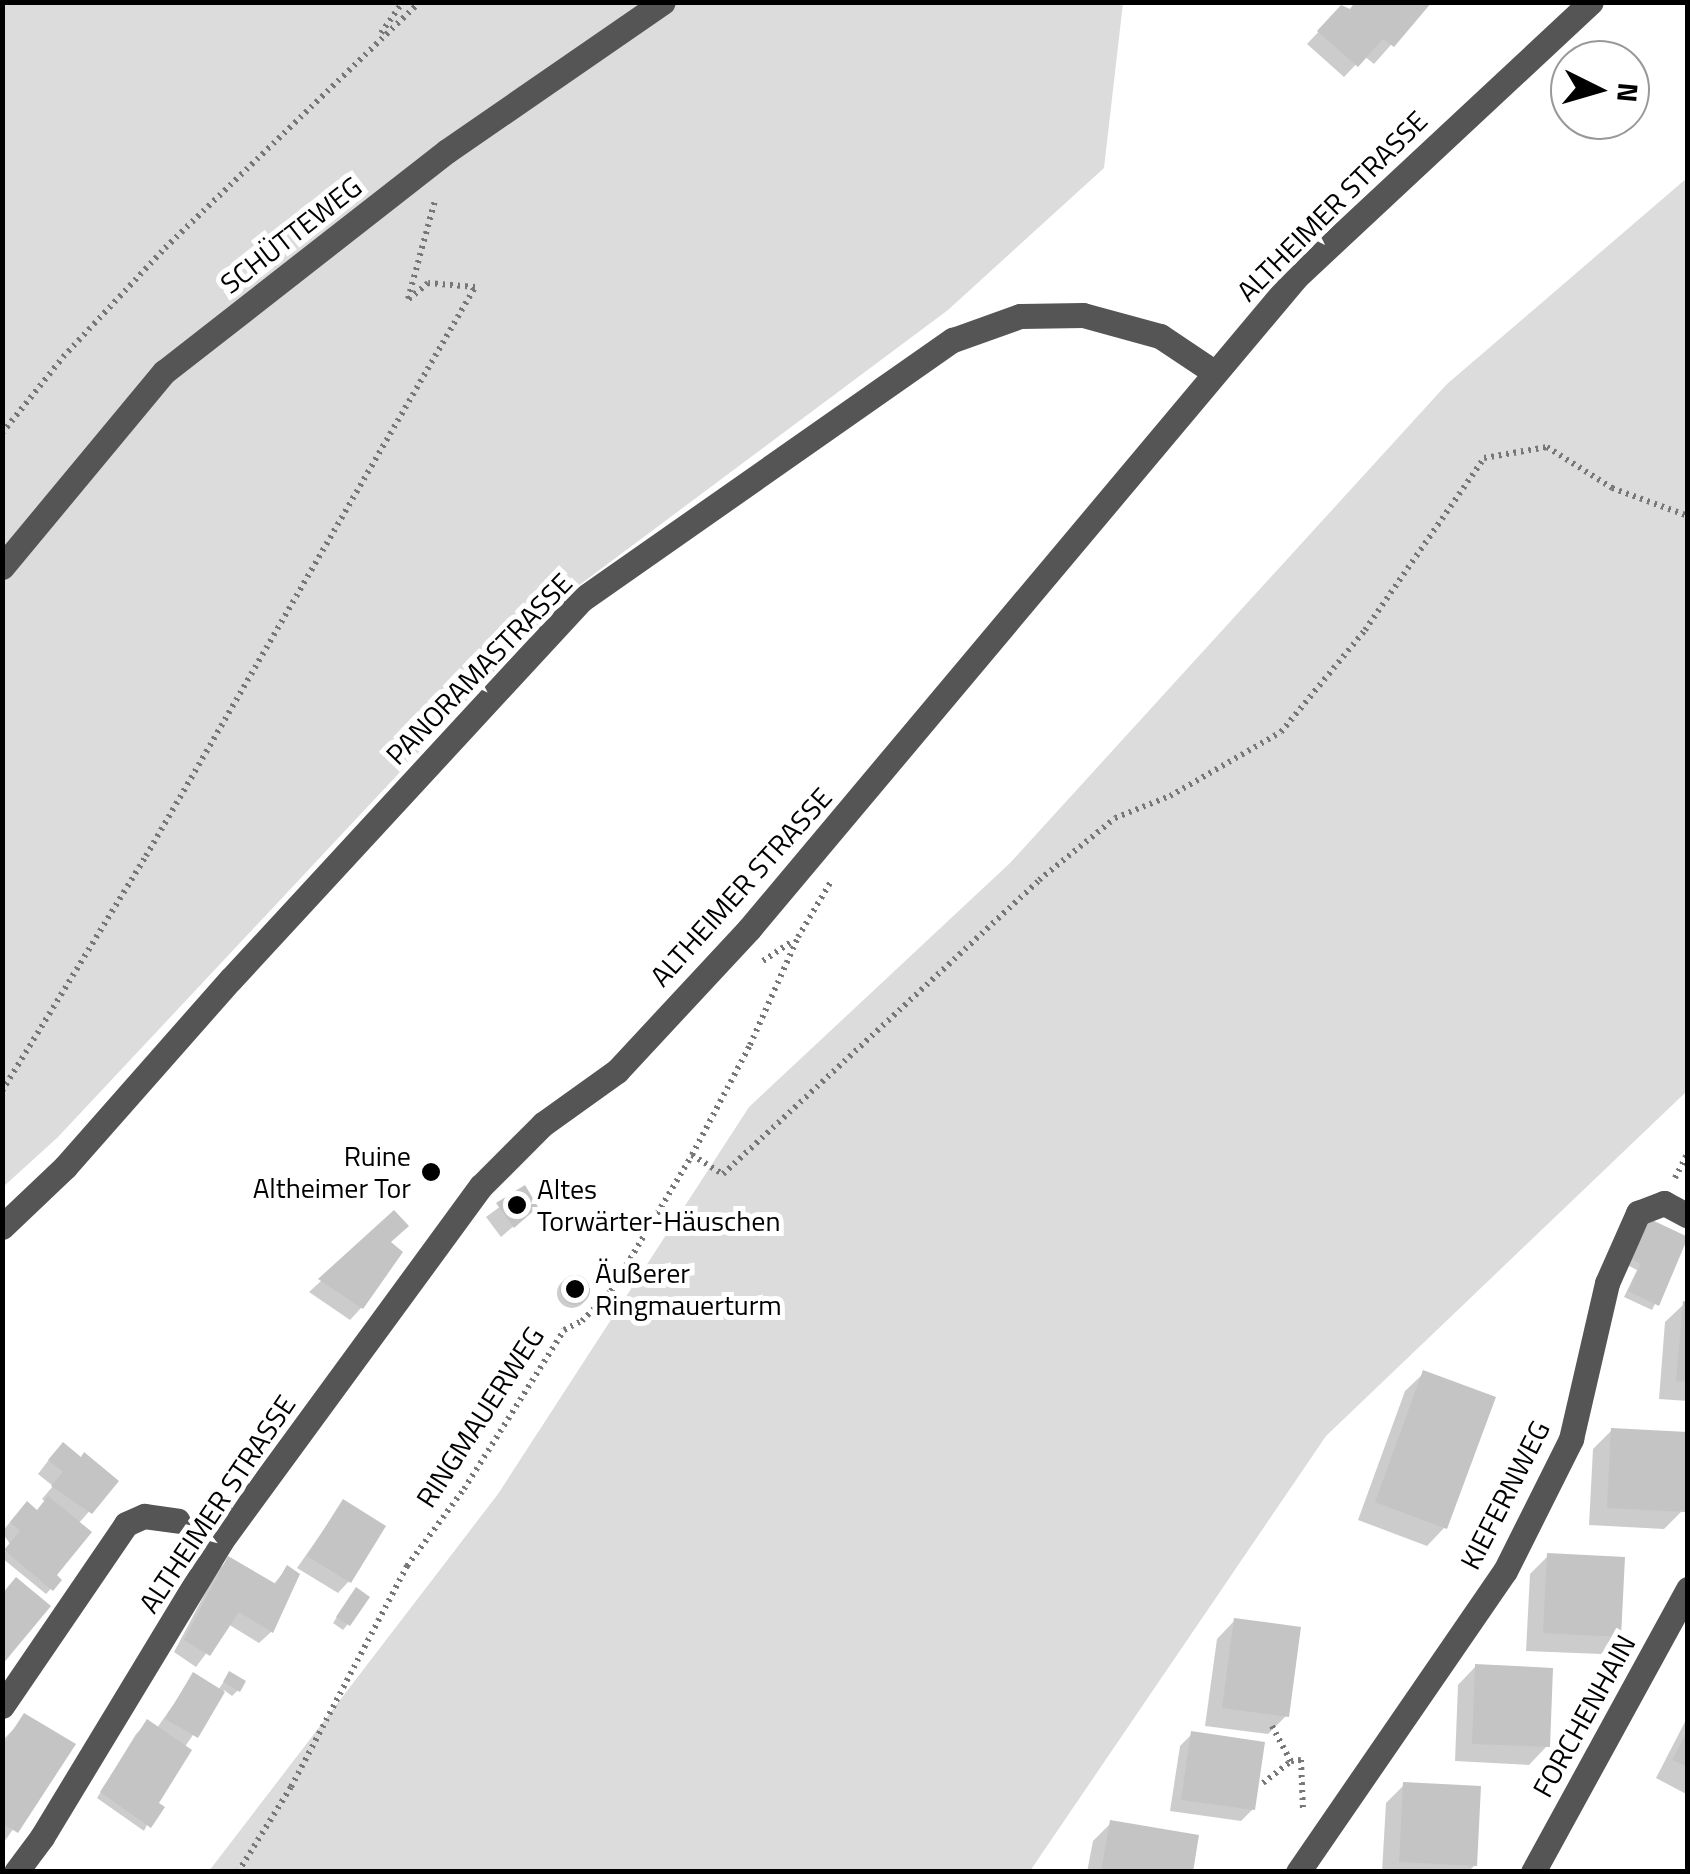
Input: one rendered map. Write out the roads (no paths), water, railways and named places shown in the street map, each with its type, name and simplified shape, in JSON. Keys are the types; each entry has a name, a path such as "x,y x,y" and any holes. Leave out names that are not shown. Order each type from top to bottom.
{"street":[{"name":"SCHÜTTEWEG","path":"2,566 164,372 448,151 663,2"},
{"name":"ALTHEIMER STRASSE","path":"16,1872 42,1837 221,1541 480,1186 543,1124 617,1070 748,929 1296,277 1590,2"},
{"name":"PANORAMASTRASSE","path":"2,1227 65,1167 230,980 581,600 953,340 1020,316 1083,315 1160,336 1214,372"},
{"name":"KIEFERNWEG","path":"1300,1869 1505,1571 1571,1439 1606,1283 1638,1213 1664,1203 1688,1216"},
{"name":"ALTHEIMER STRASSE","path":"2,1706 126,1524 144,1516 178,1521"},
{"name":"FORCHENHAIN","path":"1533,1872 1688,1589"}],"place":[{"name":"Ruine Altheimer Tor","path":"431,1172"},
{"name":"Altes Torwärter-Häuschen","path":"517,1205"},
{"name":"Äußerer Ringmauerturm","path":"575,1289"}]}
